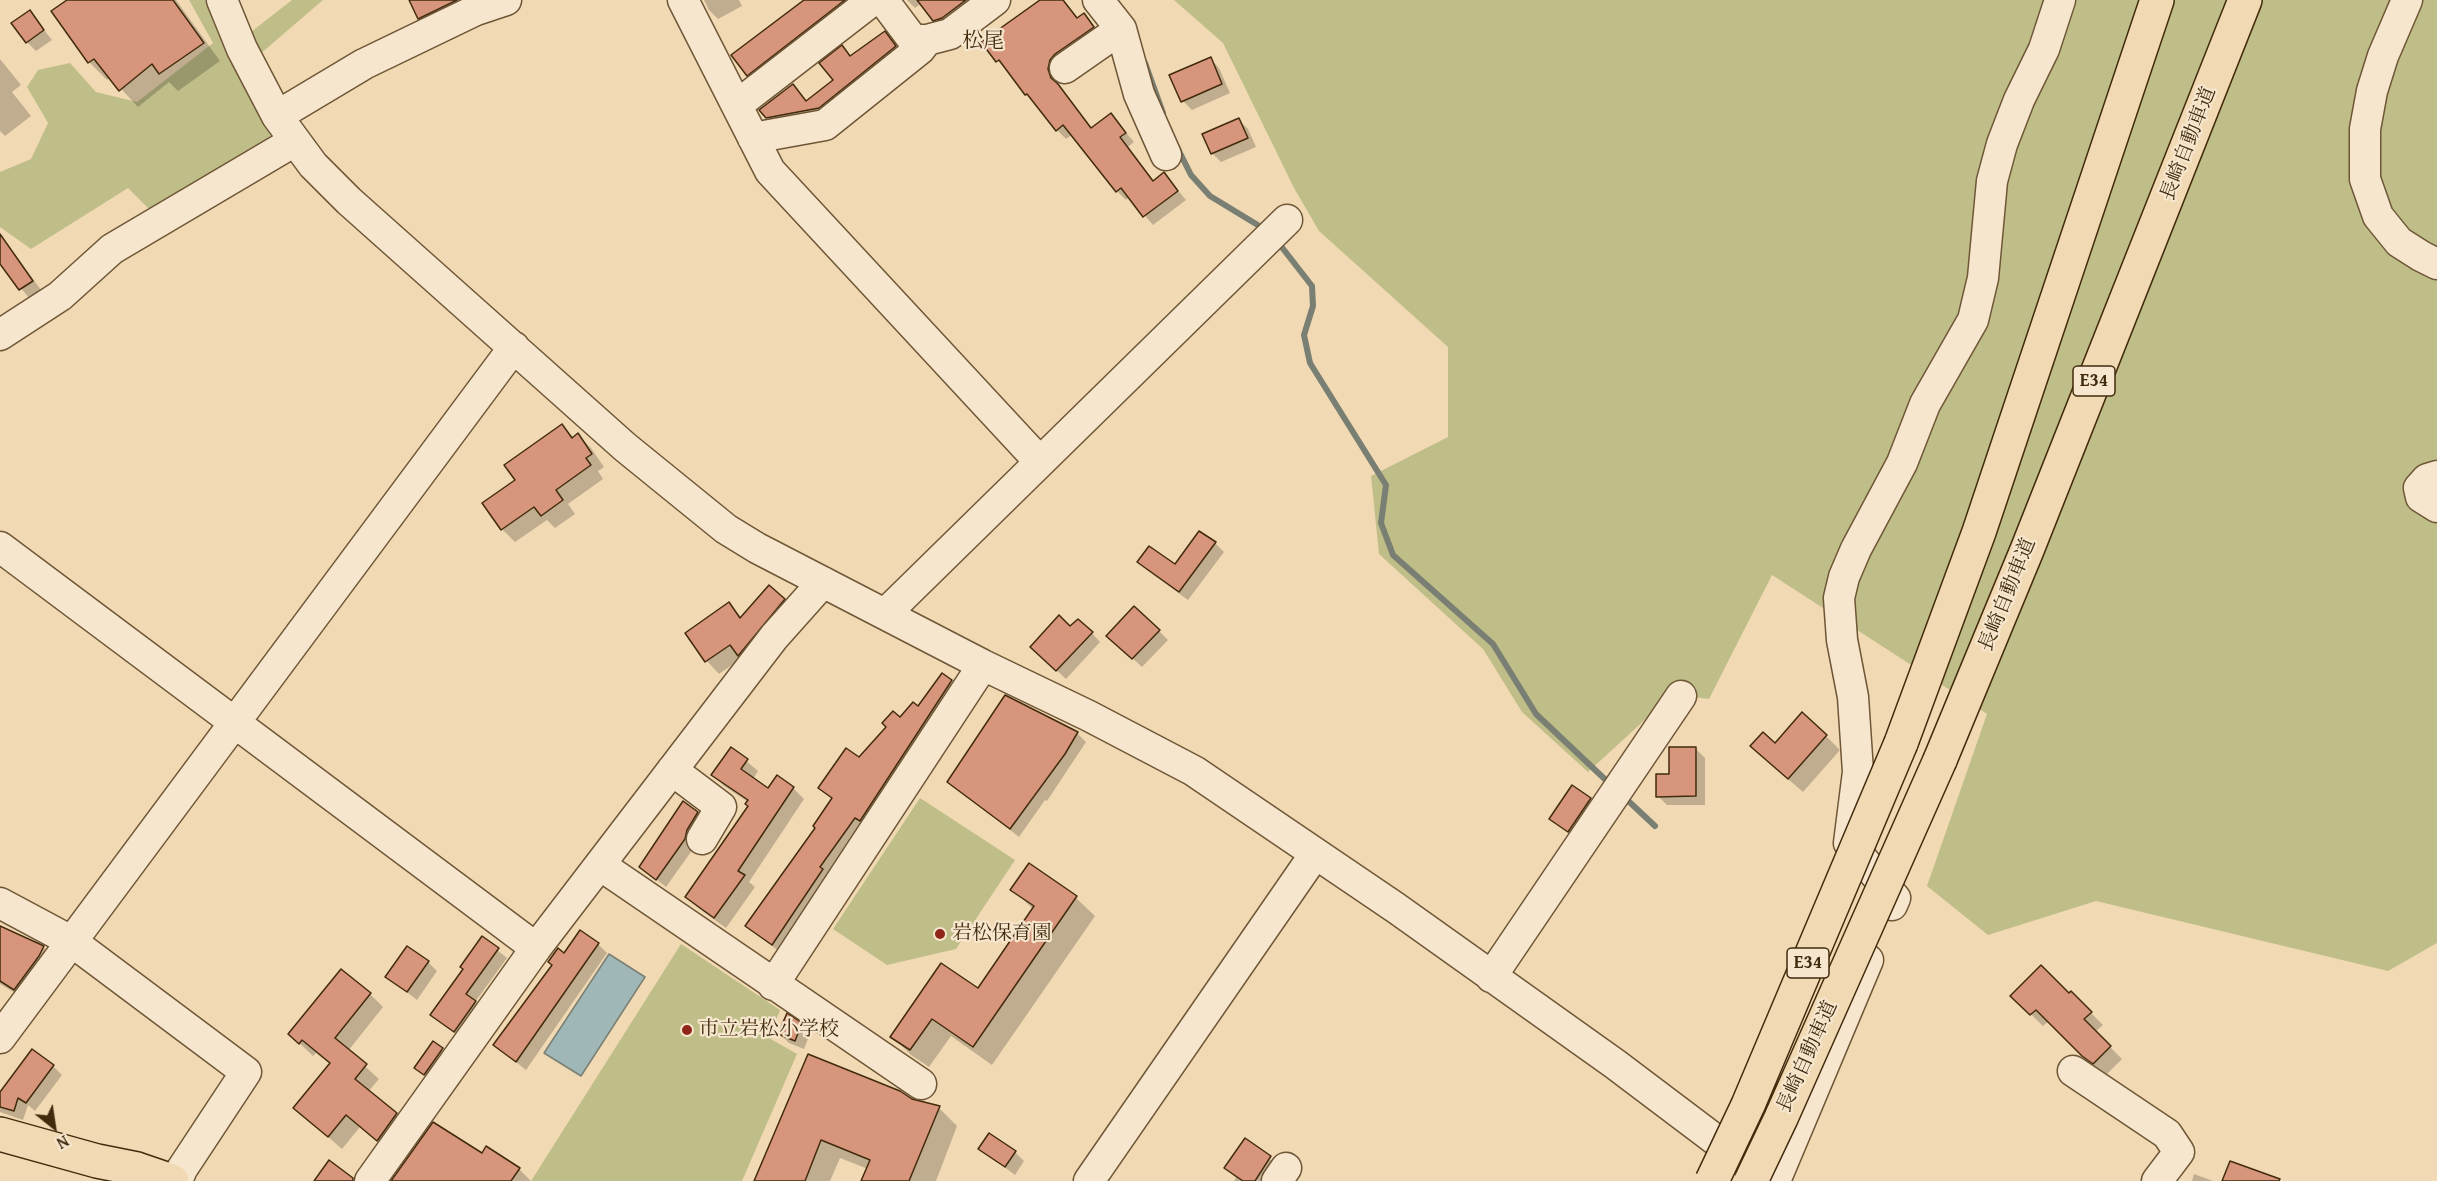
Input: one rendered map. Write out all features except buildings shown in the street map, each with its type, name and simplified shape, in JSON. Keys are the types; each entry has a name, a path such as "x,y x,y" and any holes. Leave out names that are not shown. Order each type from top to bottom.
{"main road":[{"name":"長崎自動車道","path":"1712,1181 1748,1105 1901,743 1979,532 2157,0"},
{"name":"長崎自動車道","path":"1751,1181 1940,760 2031,539 2245,0"},
{"path":"0,1134 97,1161 137,1169 172,1181"}],"street":[{"path":"222,0 242,49 276,117 313,165 349,201 625,447 726,529 757,548 983,665 1089,716 1194,771 1396,908 1641,1083 1770,1181"},
{"path":"276,117 363,64 475,5 506,0"},
{"path":"683,0 770,171 779,184 1040,462"},
{"path":"737,105 873,0"},
{"path":"884,0 913,40 927,40 950,34 995,0"},
{"path":"1098,0 1121,29 1139,94 1166,155"},
{"path":"1775,1181 1895,898 1849,843 1858,772 1853,698 1842,640 1839,598 1844,577 1856,549 1902,463 1925,404 1973,320 1983,278 1992,181 1999,153 2019,100 2044,49 2060,0"},
{"path":"2406,0 2383,56 2372,91 2365,129 2366,179 2378,216 2399,242 2437,264"},
{"path":"1065,68 1121,29"},
{"path":"753,138 825,125 920,50 927,40"},
{"path":"0,335 60,296 111,249 293,142"},
{"path":"885,614 1276,230"},
{"path":"5,1020 71,941 514,347"},
{"path":"2437,476 2427,479 2419,488 2421,497 2437,507"},
{"path":"0,547 536,948"},
{"path":"370,1181 536,948 774,637 823,582"},
{"path":"773,985 983,665"},
{"path":"1491,977 1681,696"},
{"path":"672,770 722,807 702,839"},
{"path":"1089,1181 1315,854"},
{"path":"600,865 921,1084"},
{"path":"0,903 71,941 246,1072 182,1169 177,1181"},
{"path":"2073,1071 2167,1134 2179,1152 2157,1181"}],"shaded area":[{"path":"189,0 214,0 251,32 292,0 323,0 245,67 272,135 155,215 128,188 31,249 0,227 0,172 31,159 48,123 27,87 38,70 70,63 96,92 137,102 213,43"},
{"path":"1174,0 2437,0 2437,943 2388,971 2096,901 1988,935 1927,886 1987,714 1772,575 1709,699 1673,694 1588,772 1522,712 1483,649 1379,554 1371,476 1448,437 1448,347 1319,231 1294,188 1223,43"},
{"path":"920,798 1015,860 956,949 887,965 833,929"},
{"path":"681,944 780,1010 769,1038 797,1054 742,1181 531,1181"}],"water":[{"path":"609,954 645,977 581,1076 544,1053"}],"waterway":[{"path":"1145,63 1163,113"},
{"path":"1177,147 1191,175 1210,196 1266,230"},
{"path":"1277,241 1312,286 1313,306 1304,335 1310,363 1386,485 1381,523 1393,555 1493,644 1536,714 1610,784"},
{"path":"1622,795 1655,826"}],"place":[{"name":"岩松保育園","path":"940,934"},
{"name":"市立岩松小学校","path":"687,1030"}],"district":[{"name":"松尾","path":"983,42"}]}
